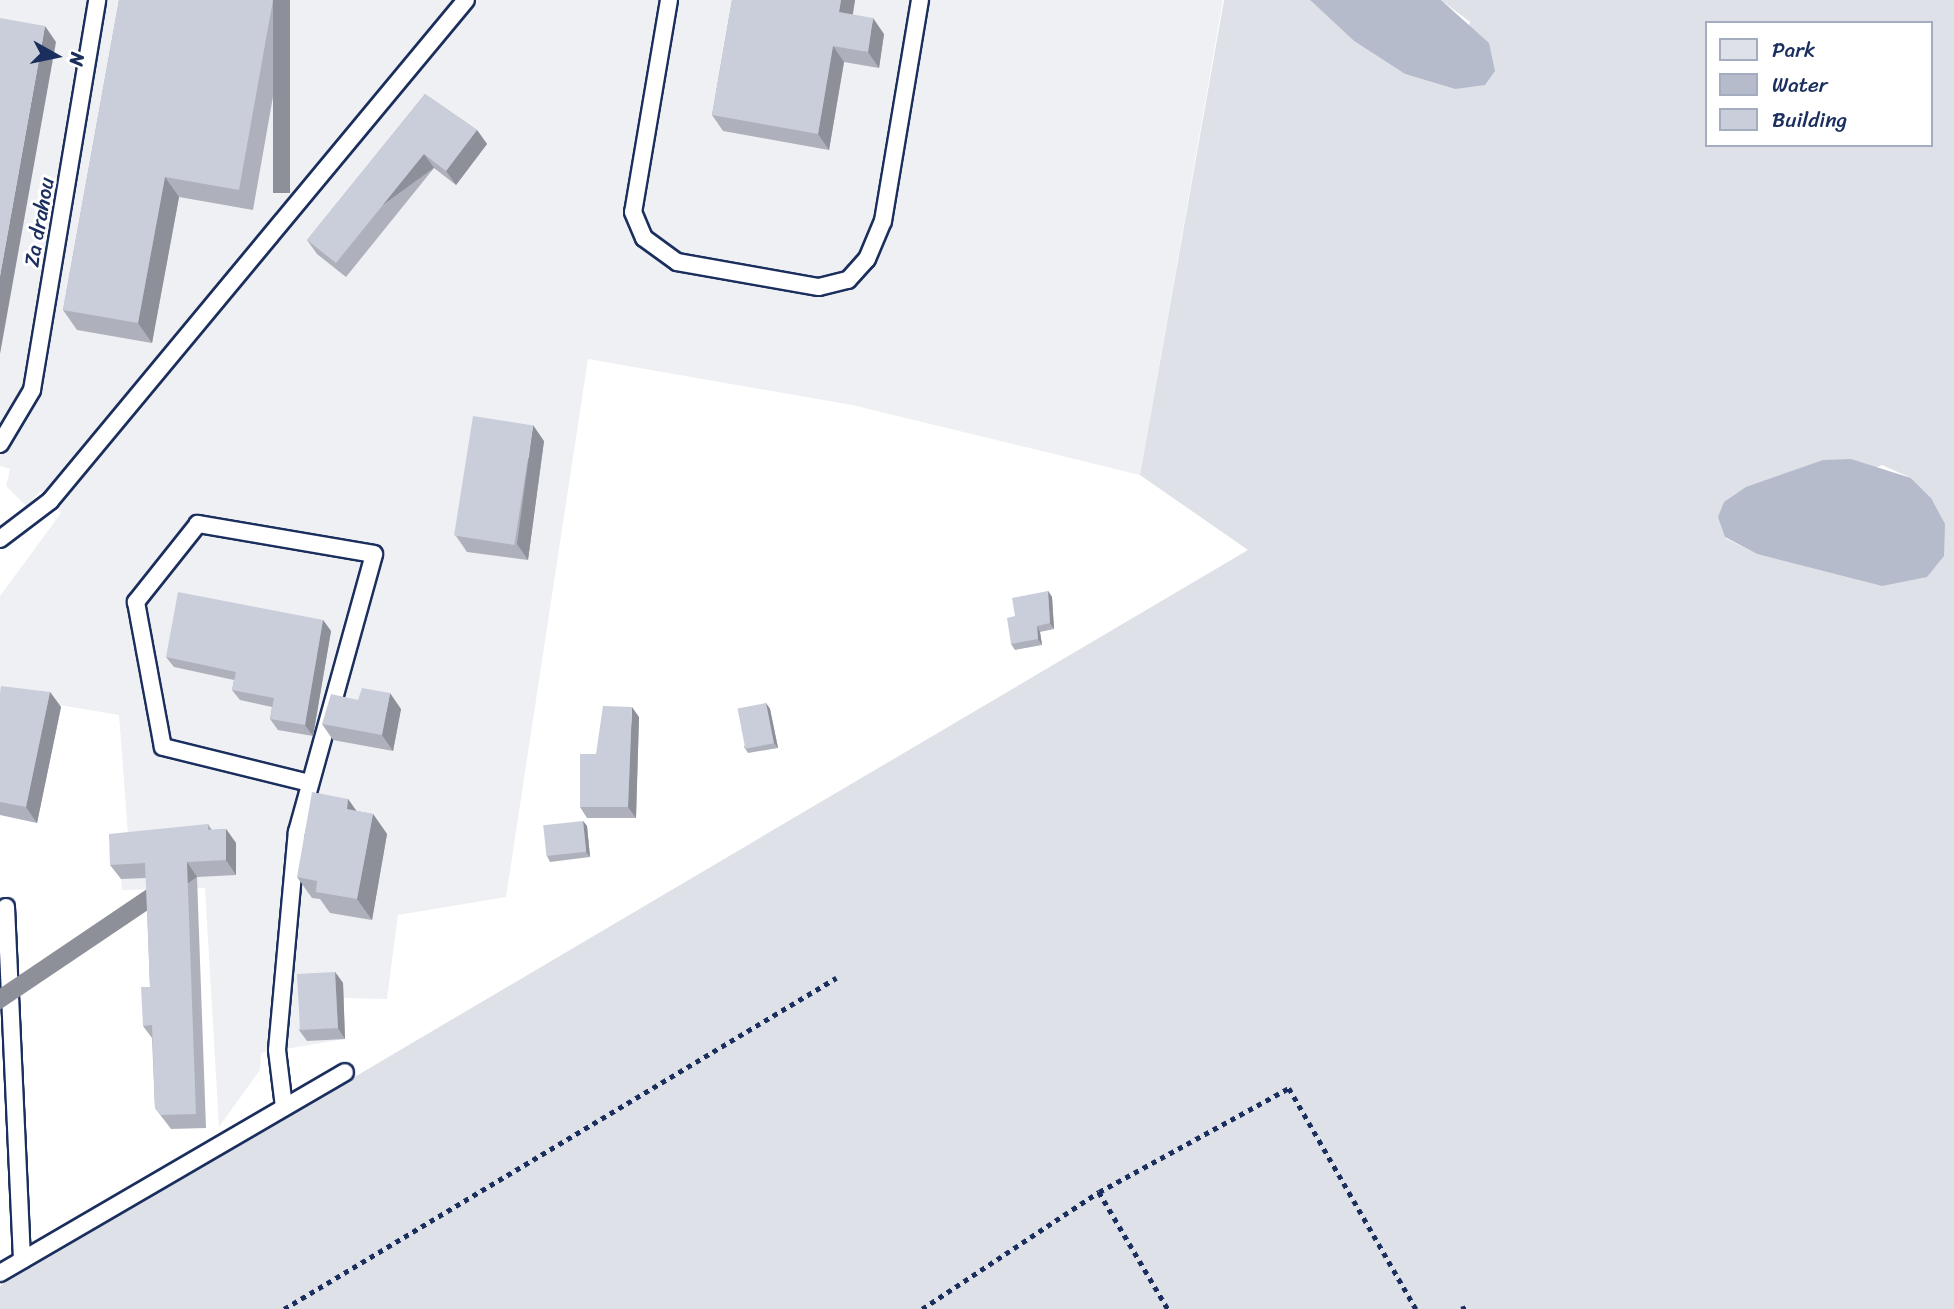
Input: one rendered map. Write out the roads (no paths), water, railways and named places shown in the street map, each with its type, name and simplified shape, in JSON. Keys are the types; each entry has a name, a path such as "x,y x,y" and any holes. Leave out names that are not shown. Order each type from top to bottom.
{"lane":[{"name":"Za drahou","path":"0,444 32,390 97,0"},
{"path":"0,539 50,501 466,0"},
{"path":"669,0 633,212 644,238 677,262 819,287 848,280 867,259 883,220 920,0"},
{"path":"284,1107 277,1050 297,832 374,554 198,524 136,602 163,747 310,783"},
{"path":"6,907 22,1260"},
{"path":"0,1272 345,1072"}],"water":[{"path":"1310,0 1441,0 1489,43 1495,71 1485,85 1455,89 1405,74 1354,41"},
{"path":"1851,459 1911,478 1931,498 1945,524 1944,556 1927,577 1882,586 1757,554 1725,537 1718,517 1724,502 1746,487 1823,460"}]}
